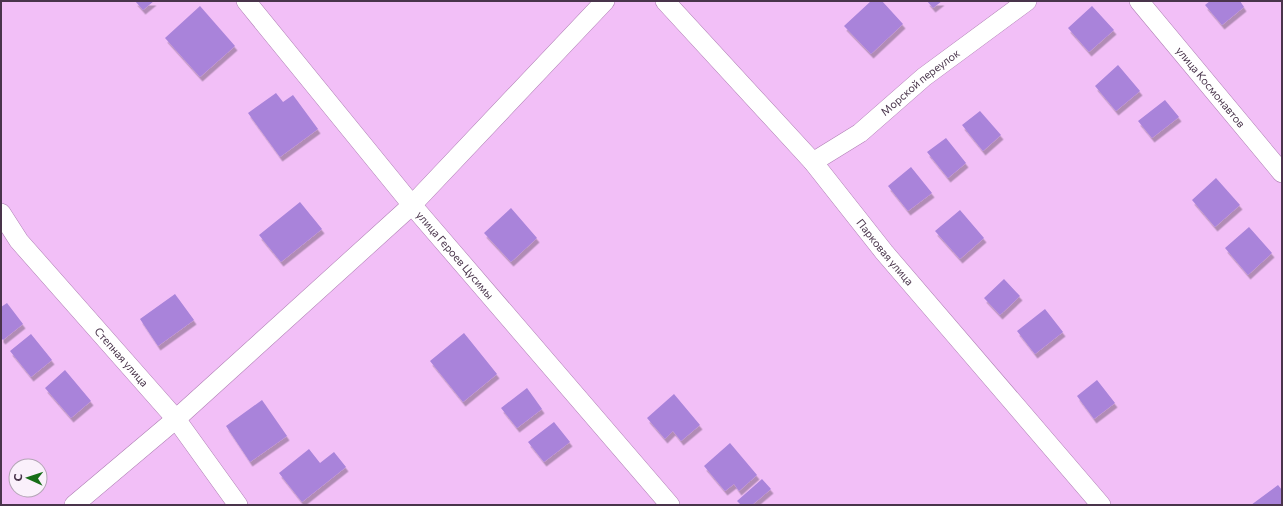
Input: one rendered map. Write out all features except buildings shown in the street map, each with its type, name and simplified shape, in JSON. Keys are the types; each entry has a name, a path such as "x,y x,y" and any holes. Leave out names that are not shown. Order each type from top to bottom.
{"street":[{"name":"улица Героев Цусимы","path":"246,1 412,205 670,505"},
{"path":"74,505 176,419 412,205 605,1"},
{"name":"Парковая улица","path":"665,1 813,162 884,252 1101,505"},
{"name":"Морской переулок","path":"813,162 860,133 924,77 1027,1"},
{"name":"улица Космонавтов","path":"1139,1 1282,173"},
{"name":"Степная улица","path":"1,213 19,241 176,419 238,505"}]}
